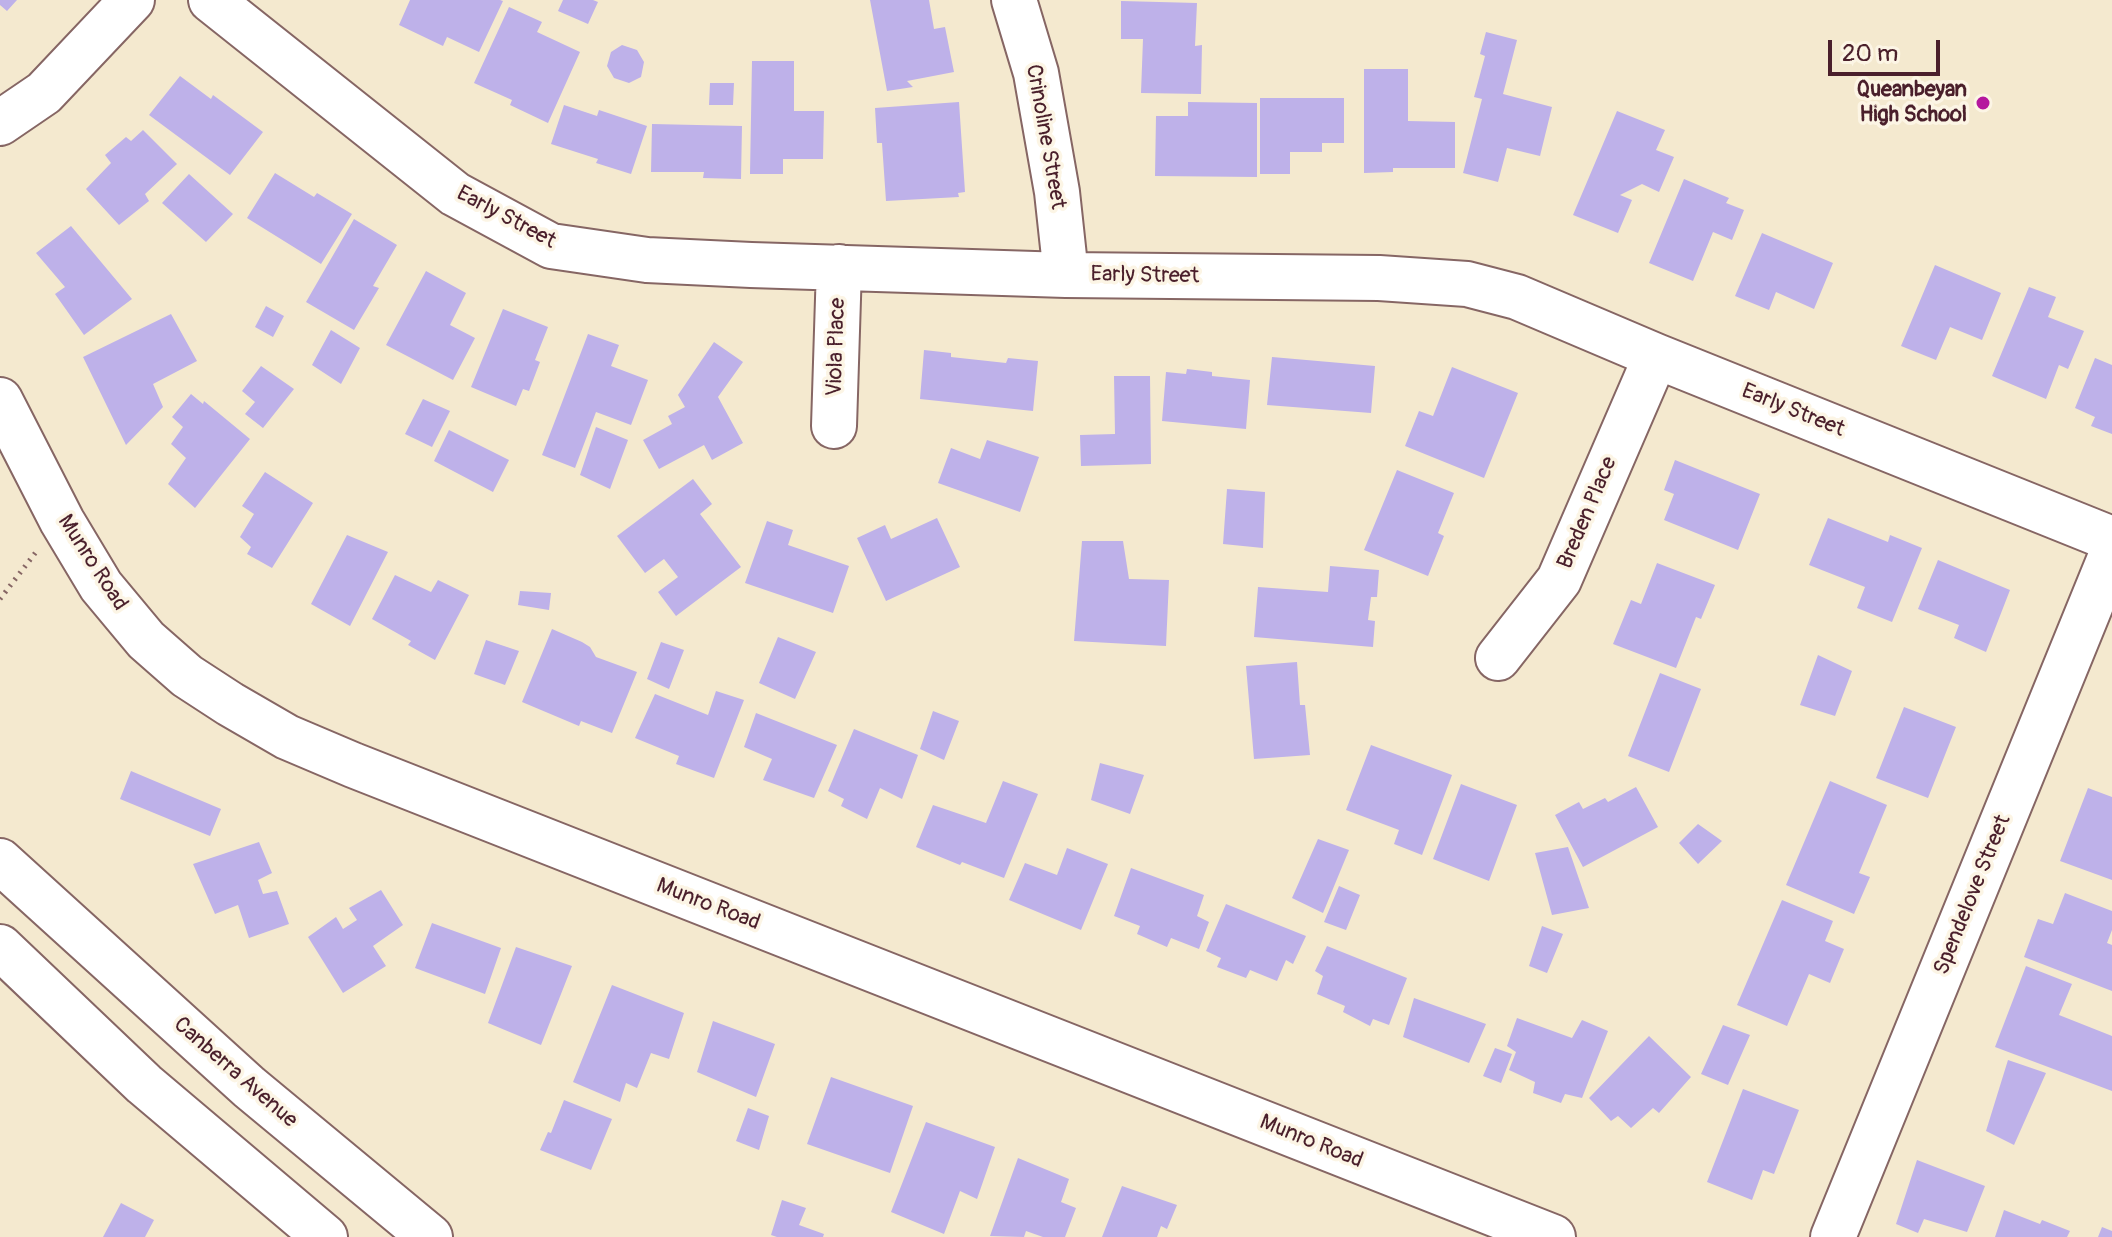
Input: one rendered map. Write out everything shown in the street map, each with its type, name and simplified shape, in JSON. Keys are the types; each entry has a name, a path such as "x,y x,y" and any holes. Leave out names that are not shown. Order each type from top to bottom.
{"main road":[{"path":"0,123 44,93 132,0"},
{"name":"Early Street","path":"211,0 455,194 551,246 647,260 1066,275 1379,278 1467,284 1517,297 2112,539"},
{"name":"Crinoline Street","path":"1014,0 1036,73 1057,192 1066,275"},
{"name":"Viola Place","path":"834,426 839,267"},
{"name":"Breden Place","path":"1498,658 1559,580 1656,356"},
{"name":"Munro Road","path":"0,400 62,521 101,586 146,640 187,676 287,737 1553,1237"},
{"name":"Spendelove Street","path":"1833,1237 2112,553"},
{"name":"Canberra Avenue","path":"0,850 46,903"},
{"name":"Canberra Avenue","path":"0,861 249,1087 430,1237"},
{"path":"0,947 144,1084 325,1237"}],"path":[{"path":"0,599 8,585 62,521"}],"building":[{"path":"0,0 17,0 7,11 0,5"},
{"path":"410,0 503,1 479,52 447,37 443,46 399,25"},
{"path":"563,0 598,2 588,24 558,11"},
{"path":"870,0 929,0 934,29 945,27 954,72 907,81 913,87 887,91"},
{"path":"1121,1 1197,3 1195,46 1202,45 1201,94 1141,93 1143,39 1121,39"},
{"path":"509,7 542,22 537,32 580,52 548,123 510,105 512,100 474,83"},
{"path":"1486,32 1517,40 1503,94 1552,107 1540,156 1507,148 1498,182 1463,173 1482,99 1474,97 1485,56 1480,54"},
{"path":"622,45 637,50 644,62 641,77 629,83 614,78 607,66 611,52"},
{"path":"752,61 794,61 794,111 824,111 823,159 783,159 783,174 750,174"},
{"path":"1364,69 1408,69 1408,121 1455,122 1455,168 1393,168 1393,172 1364,173"},
{"path":"180,76 211,99 213,95 263,132 230,175 149,115"},
{"path":"710,83 734,83 733,105 709,105"},
{"path":"1260,98 1344,98 1344,143 1322,143 1322,152 1290,152 1290,174 1260,174"},
{"path":"959,102 965,192 958,193 959,197 886,201 882,143 877,143 875,108"},
{"path":"1188,102 1257,103 1257,177 1155,176 1156,116 1188,116"},
{"path":"564,105 597,116 599,110 647,126 631,174 596,163 598,159 551,144"},
{"path":"1617,111 1665,130 1656,150 1674,157 1659,192 1642,184 1620,195 1632,200 1618,233 1573,215"},
{"path":"652,124 742,126 741,179 703,178 704,172 651,172"},
{"path":"143,130 177,164 145,194 149,201 119,225 86,189 111,163 105,155 126,137 131,141"},
{"path":"275,173 314,197 317,193 352,214 321,264 247,218"},
{"path":"189,174 233,214 206,242 162,203"},
{"path":"1684,179 1729,198 1726,203 1744,210 1732,240 1713,232 1693,281 1649,263"},
{"path":"354,219 397,245 373,286 379,288 354,330 306,302"},
{"path":"71,226 132,299 84,335 55,294 65,287 36,253"},
{"path":"1762,233 1833,263 1814,309 1776,292 1769,310 1735,296"},
{"path":"1935,265 2001,293 1982,340 1950,327 1936,360 1901,346"},
{"path":"426,271 466,293 450,325 475,338 453,380 386,345"},
{"path":"2029,287 2056,297 2048,317 2084,331 2068,369 2059,365 2046,399 1992,376"},
{"path":"266,306 284,316 273,337 255,327"},
{"path":"503,309 548,327 535,360 540,362 529,391 523,389 516,406 471,387"},
{"path":"171,314 197,361 153,384 163,407 126,445 83,357"},
{"path":"331,330 360,348 341,384 312,365"},
{"path":"588,334 619,345 611,366 648,380 631,425 596,412 575,468 542,455"},
{"path":"714,342 743,362 718,397 743,443 712,460 704,445 659,469 643,440 672,424 668,416 685,407 678,395"},
{"path":"924,350 951,353 951,357 1006,363 1008,358 1038,361 1033,411 920,399"},
{"path":"1272,357 1375,366 1371,413 1267,405"},
{"path":"2095,358 2112,365 2112,434 2091,426 2095,417 2075,408"},
{"path":"261,366 294,389 263,428 245,414 255,402 242,391"},
{"path":"1452,367 1518,393 1484,478 1405,446 1419,411 1433,416"},
{"path":"1187,369 1212,372 1212,376 1250,380 1246,429 1162,421 1166,372 1186,374"},
{"path":"1114,376 1150,376 1151,464 1081,466 1080,435 1115,434"},
{"path":"191,394 250,439 195,508 168,484 186,458 171,444 183,427 172,417"},
{"path":"423,399 450,411 432,447 405,434"},
{"path":"596,427 628,440 610,489 580,475"},
{"path":"449,430 509,460 493,492 434,461"},
{"path":"987,440 1039,457 1020,512 938,483 951,448 980,459"},
{"path":"1675,460 1760,494 1738,550 1664,520 1674,494 1664,490"},
{"path":"1397,470 1454,493 1438,533 1444,536 1428,576 1364,550"},
{"path":"265,472 313,503 272,568 247,554 251,547 240,537 254,514 242,506"},
{"path":"693,479 712,504 700,514 741,567 676,616 658,592 678,577 664,559 645,573 617,536"},
{"path":"1227,489 1265,492 1263,548 1223,544"},
{"path":"937,518 960,567 886,601 857,538 885,525 891,539"},
{"path":"1828,518 1888,542 1890,535 1922,548 1892,622 1857,608 1865,587 1809,565"},
{"path":"767,521 793,530 788,545 849,566 833,613 745,583"},
{"path":"347,535 388,552 350,626 311,604"},
{"path":"1082,541 1123,541 1129,579 1169,580 1166,646 1074,641"},
{"path":"1938,560 2010,590 1986,652 1954,638 1959,625 1918,609"},
{"path":"1657,563 1715,585 1701,619 1696,617 1676,668 1613,644 1631,600 1641,604"},
{"path":"1330,566 1379,570 1377,597 1371,597 1368,620 1375,621 1373,647 1254,637 1258,587 1328,592"},
{"path":"395,575 431,592 438,580 469,595 435,660 408,645 411,641 372,619"},
{"path":"520,591 551,593 549,610 518,605"},
{"path":"552,629 590,647 596,657 637,672 612,733 581,721 579,726 522,702"},
{"path":"778,637 816,652 795,699 759,683"},
{"path":"486,640 519,651 505,685 474,674"},
{"path":"661,642 684,650 669,689 647,679"},
{"path":"1818,655 1852,671 1835,716 1800,705"},
{"path":"1297,662 1300,705 1305,705 1310,755 1254,759 1246,666"},
{"path":"1660,673 1701,689 1669,772 1628,756"},
{"path":"716,691 744,700 714,778 676,764 679,756 635,738 655,694 708,715"},
{"path":"1904,707 1956,727 1928,798 1876,778"},
{"path":"933,711 959,721 944,760 920,749"},
{"path":"756,713 837,745 814,798 763,780 772,759 744,747"},
{"path":"854,729 918,755 902,799 880,788 867,819 841,806 844,799 828,791"},
{"path":"1371,745 1452,775 1422,855 1394,844 1399,830 1346,810"},
{"path":"1100,763 1144,775 1130,814 1091,800"},
{"path":"131,771 221,809 210,836 120,799"},
{"path":"1003,781 1038,794 1004,878 916,847 933,805 986,823"},
{"path":"1830,781 1887,805 1859,873 1870,877 1854,914 1786,885"},
{"path":"1461,784 1517,805 1489,881 1433,859"},
{"path":"1636,787 1658,827 1583,867 1555,815 1579,802 1583,809 1605,798 1608,802"},
{"path":"2088,788 2112,797 2112,880 2060,861"},
{"path":"1698,824 1722,841 1698,864 1679,843"},
{"path":"1318,839 1349,850 1323,913 1292,898"},
{"path":"259,842 272,873 258,880 263,894 277,891 289,924 249,938 238,905 215,914 193,864"},
{"path":"1568,847 1589,908 1552,915 1535,853"},
{"path":"1067,848 1108,864 1081,930 1009,900 1025,863 1057,875"},
{"path":"1131,868 1204,895 1197,916 1209,922 1199,949 1171,938 1167,947 1137,934 1140,926 1114,916"},
{"path":"1339,886 1360,895 1346,930 1324,922"},
{"path":"381,890 403,925 373,946 386,966 343,993 308,937 336,917 343,929 357,920 349,908"},
{"path":"2065,893 2112,911 2112,930 2107,943 2112,945 2112,991 2024,957 2038,919 2053,924"},
{"path":"1782,900 1833,921 1825,941 1844,949 1830,983 1809,974 1787,1026 1737,1005"},
{"path":"1226,904 1306,936 1293,964 1286,960 1277,981 1250,970 1246,978 1217,967 1221,958 1206,951"},
{"path":"432,923 501,948 485,994 415,968"},
{"path":"1542,926 1563,934 1547,973 1529,966"},
{"path":"1327,946 1407,978 1389,1025 1373,1019 1370,1026 1343,1012 1345,1006 1317,994 1323,976 1315,971"},
{"path":"516,947 572,966 541,1045 488,1023"},
{"path":"2026,966 2072,984 2059,1015 2112,1036 2112,1091 1995,1047"},
{"path":"612,985 684,1013 669,1059 651,1053 637,1088 626,1083 620,1102 573,1082"},
{"path":"1414,998 1486,1024 1469,1063 1403,1037"},
{"path":"1517,1018 1572,1038 1582,1020 1608,1031 1582,1098 1565,1094 1561,1103 1533,1093 1535,1082 1509,1070 1516,1052 1507,1046"},
{"path":"713,1021 775,1044 756,1097 697,1072"},
{"path":"1723,1025 1750,1035 1728,1085 1701,1074"},
{"path":"1649,1036 1691,1077 1659,1113 1653,1108 1631,1128 1618,1116 1611,1121 1589,1098"},
{"path":"1495,1048 1512,1054 1501,1083 1483,1076"},
{"path":"2008,1060 2046,1073 2014,1145 1986,1131"},
{"path":"831,1077 913,1106 890,1173 807,1144"},
{"path":"1743,1089 1799,1110 1774,1174 1763,1170 1752,1200 1707,1182"},
{"path":"564,1100 612,1119 591,1170 540,1150 548,1132 551,1133"},
{"path":"748,1108 769,1116 759,1150 736,1141"},
{"path":"926,1122 995,1147 977,1199 960,1191 944,1234 891,1212"},
{"path":"1018,1158 1069,1179 1061,1202 1076,1208 1065,1237 1043,1237 1026,1231 1024,1237 990,1236"},
{"path":"1917,1160 1985,1186 1967,1232 1924,1219 1918,1233 1896,1224"},
{"path":"1122,1186 1177,1205 1167,1229 1161,1226 1157,1237 1102,1237"},
{"path":"782,1200 806,1208 799,1225 824,1234 823,1237 771,1235"},
{"path":"121,1203 154,1220 145,1237 103,1237"},
{"path":"2004,1210 2040,1224 2042,1220 2070,1231 2067,1237 1995,1237"},
{"path":"2102,1227 2112,1231 2112,1237 2098,1237"}],"place":[{"name":"Queanbeyan High School","path":"1983,103"}]}
